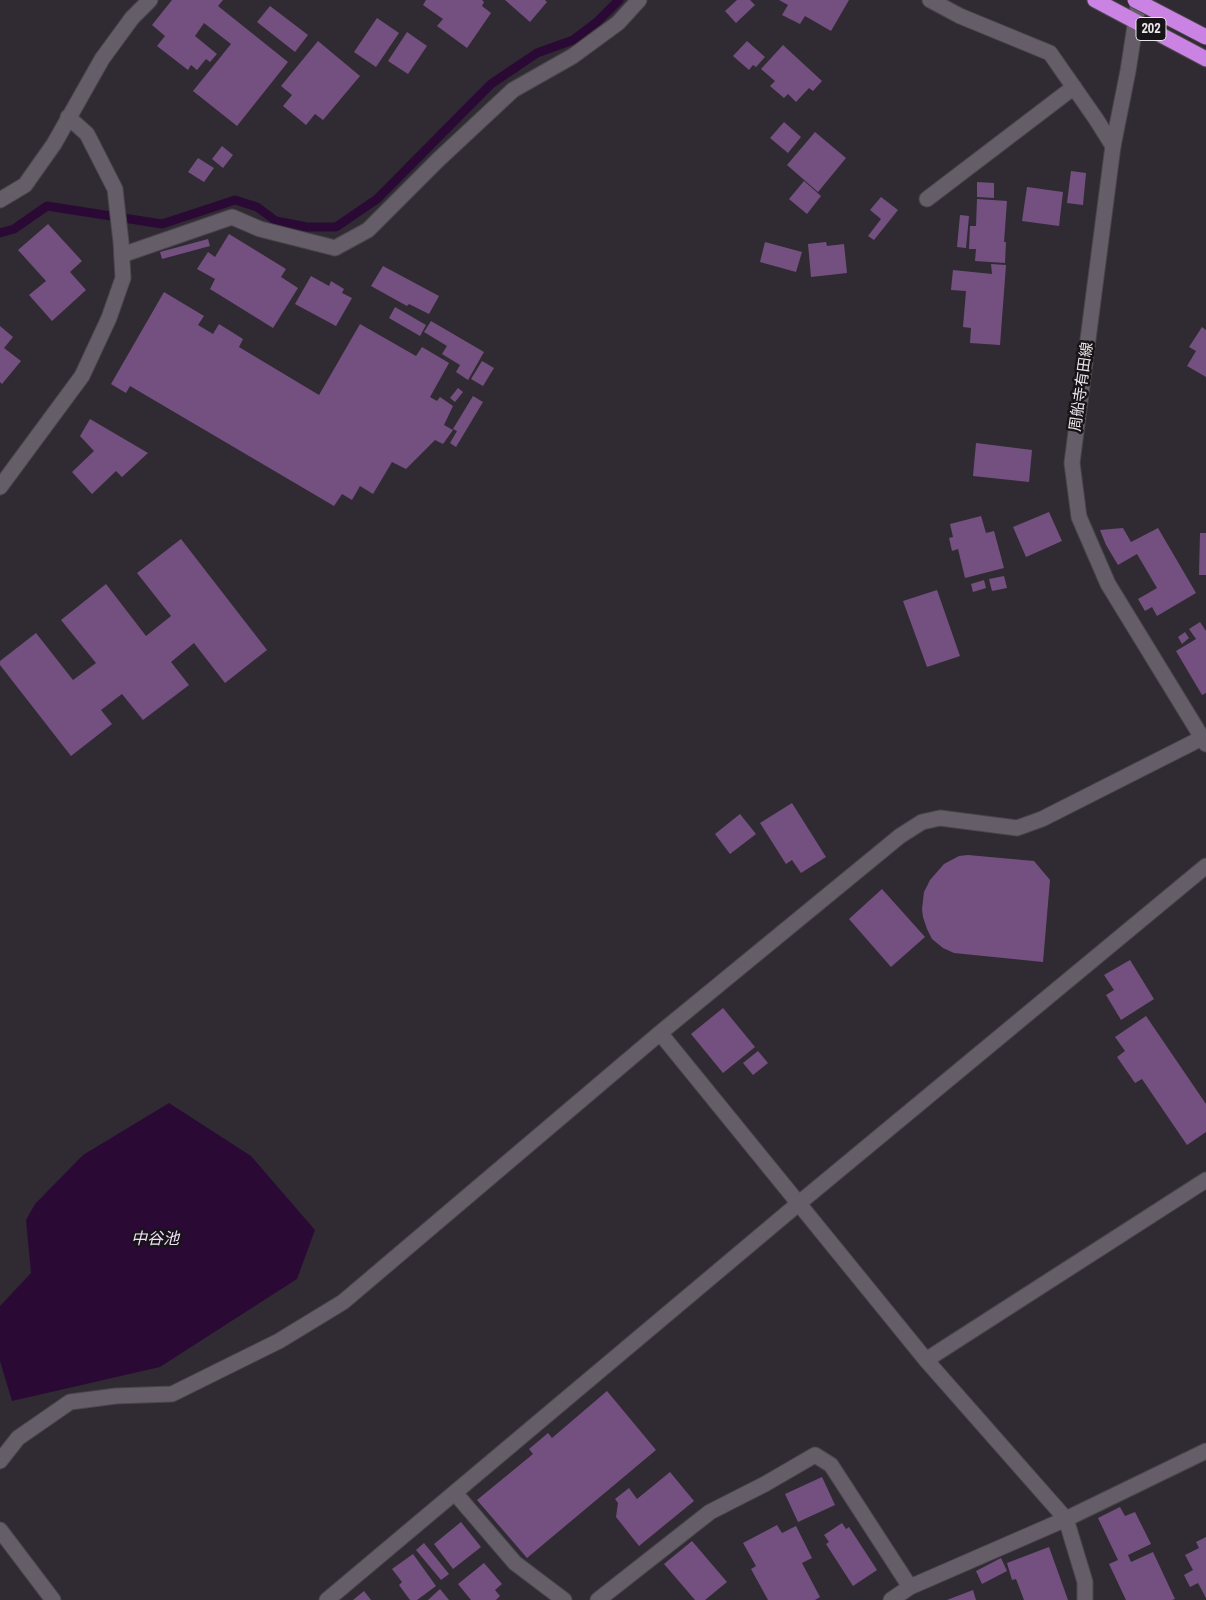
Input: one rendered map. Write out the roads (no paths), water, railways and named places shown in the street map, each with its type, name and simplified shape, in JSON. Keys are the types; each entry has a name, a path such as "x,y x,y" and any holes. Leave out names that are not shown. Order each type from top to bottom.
{"highway":[{"name":"202","path":"1095,0 1206,59"},
{"path":"1137,0 1206,38"}],"street":[{"path":"0,200 25,185 54,144 102,59 132,18 150,0"},
{"path":"122,249 232,217 260,229 335,248 368,230 438,160 513,90 573,56 618,23 639,0"},
{"path":"930,0 960,16 1050,53 1113,146"},
{"name":"周船寺有田線","path":"1137,0 1136,21 1128,71 1113,146 1072,463 1079,517 1108,584 1204,741"},
{"path":"927,199 1074,87"},
{"path":"0,487 82,376 110,318 123,278 122,249 115,189 87,134 68,117"},
{"path":"0,1461 18,1438 70,1402 116,1396 172,1394 278,1341 344,1302 660,1033 900,836 922,822 940,818 1017,828 1042,819 1204,741"},
{"path":"327,1600 798,1204 1206,866"},
{"path":"660,1033 926,1360 1066,1519 1085,1582 1085,1600"},
{"path":"926,1360 1206,1180"},
{"path":"891,1600 910,1587 1066,1519 1206,1451"},
{"path":"598,1600 710,1512 765,1484 815,1455 832,1465 910,1587"},
{"path":"454,1493 515,1563 564,1600"},
{"path":"0,1530 53,1600"}],"water":[{"name":"中谷池","path":"169,1103 251,1156 315,1230 297,1279 160,1367 12,1401 0,1361 0,1306 31,1273 26,1220 35,1204 83,1155"}],"waterway":[{"path":"0,233 14,229 47,206 162,224 235,200 257,207 276,221 307,227 336,227 377,199 491,84 537,53 573,40 598,21 619,0"}]}
